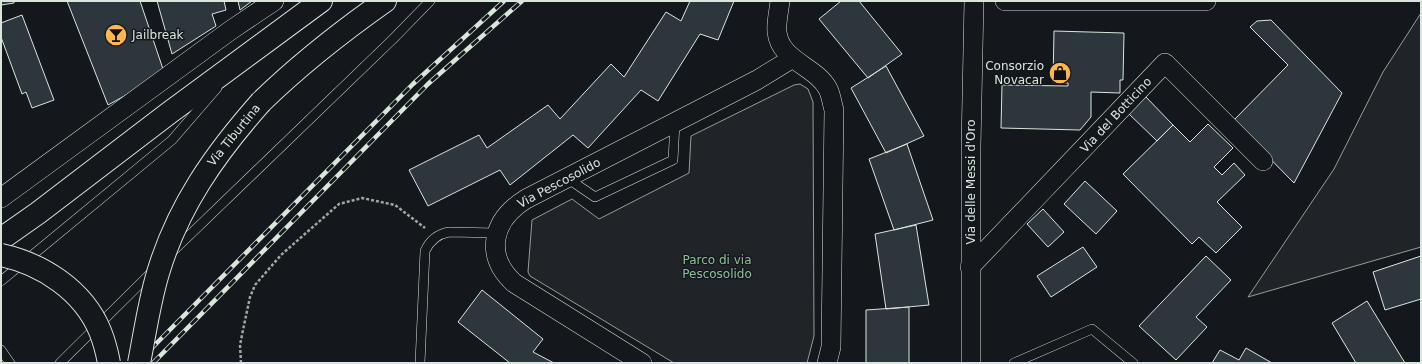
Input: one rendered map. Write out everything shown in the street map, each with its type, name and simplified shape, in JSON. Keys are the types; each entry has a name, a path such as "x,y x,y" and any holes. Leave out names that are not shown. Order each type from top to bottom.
{"main road":[{"path":"1,239 38,213 169,112 321,1"},
{"name":"Via Tiburtina","path":"139,363 158,272 176,226 213,160 261,102 327,44 385,1"},
{"path":"1,227 38,213"},
{"path":"1,256 38,267 56,278 72,292 86,309 99,330 110,363"}],"street":[{"path":"1,198 231,30 274,1"},
{"path":"780,1 777,33 783,47 792,58 815,73 822,81 828,89 834,110 831,347 827,363"},
{"name":"Via delle Messi d'Oro","path":"971,363 970,267 974,1"},
{"path":"986,1 996,1"},
{"path":"1005,1 1206,1"},
{"name":"Via Pescosolido","path":"497,233 506,216 515,206 757,80 792,58"},
{"name":"Via del Botticino","path":"970,267 1165,63 1263,161"},
{"path":"497,233 496,244 500,265 505,274 514,283 642,363"}],"lane":[{"path":"60,363 238,186 393,39 430,1"},
{"path":"1,281 172,140 243,58"},
{"path":"567,178 595,197 673,160 675,123"},
{"path":"420,363 425,251 429,242 442,233 449,232 497,233"},
{"path":"1014,363 1092,330 1133,363"},
{"path":"1,350 10,363"}],"path":[{"path":"241,363 240,345 250,297 255,284 281,255 339,204 362,198 396,205 436,238"}],"green space":[{"path":"1421,13 1421,247 1248,297 1334,169 1383,72"},
{"name":"Parco di via Pescosolido","path":"800,84 808,89 813,102 814,336 807,363 674,363 530,276 528,272 532,220 572,199 599,219 689,173 691,136 794,85"}],"building":[{"path":"1,1 14,1 14,3 1,5"},
{"name":"Jailbreak","path":"67,1 140,1 163,69 137,89 108,105"},
{"path":"157,1 224,1 226,10 212,14 216,26 172,54"},
{"path":"238,1 252,1 240,10"},
{"path":"690,1 734,1 718,40 700,34 658,101 641,90 588,148 573,135 510,185 500,170 428,206 409,170 479,135 487,148 548,105 560,119 611,64 624,77 666,12 681,21"},
{"path":"841,1 859,1 902,54 868,78 819,19"},
{"path":"22,15 54,100 32,108 26,92 22,94 1,37 1,23"},
{"path":"1271,20 1342,93 1294,183 1233,121 1288,65 1250,27 1257,21"},
{"path":"1054,31 1124,33 1123,80 1120,80 1120,93 1091,92 1091,117 1080,130 1001,128 1002,85 1068,86 1068,83 1053,82"},
{"path":"886,66 924,136 886,153 851,88"},
{"path":"1145,96 1173,125 1157,141 1128,113"},
{"path":"1208,124 1233,148 1214,167 1222,175 1234,163 1245,175 1217,202 1242,227 1216,253 1199,237 1192,244 1123,174 1173,125 1190,142"},
{"path":"907,144 933,220 894,230 869,159"},
{"path":"1085,181 1117,211 1096,234 1064,204"},
{"path":"1043,209 1064,232 1048,247 1027,224"},
{"path":"916,225 929,305 886,309 875,234"},
{"path":"1083,247 1097,267 1051,297 1037,276"},
{"path":"1206,256 1231,280 1196,317 1207,327 1176,360 1139,326"},
{"path":"1421,256 1421,299 1385,310 1373,272"},
{"path":"482,290 543,339 533,352 554,363 510,363 458,322"},
{"path":"1367,301 1405,363 1356,363 1332,323"},
{"path":"909,307 909,363 866,363 866,310"},
{"path":"1246,348 1272,363 1212,363 1220,350 1239,360"}],"railway":[{"path":"137,363 413,84 504,1"},
{"path":"153,363 428,84 522,1"}],"place":[{"name":"Jailbreak","path":"116,35"},
{"name":"Consorzio Novacar","path":"1060,73"}]}
